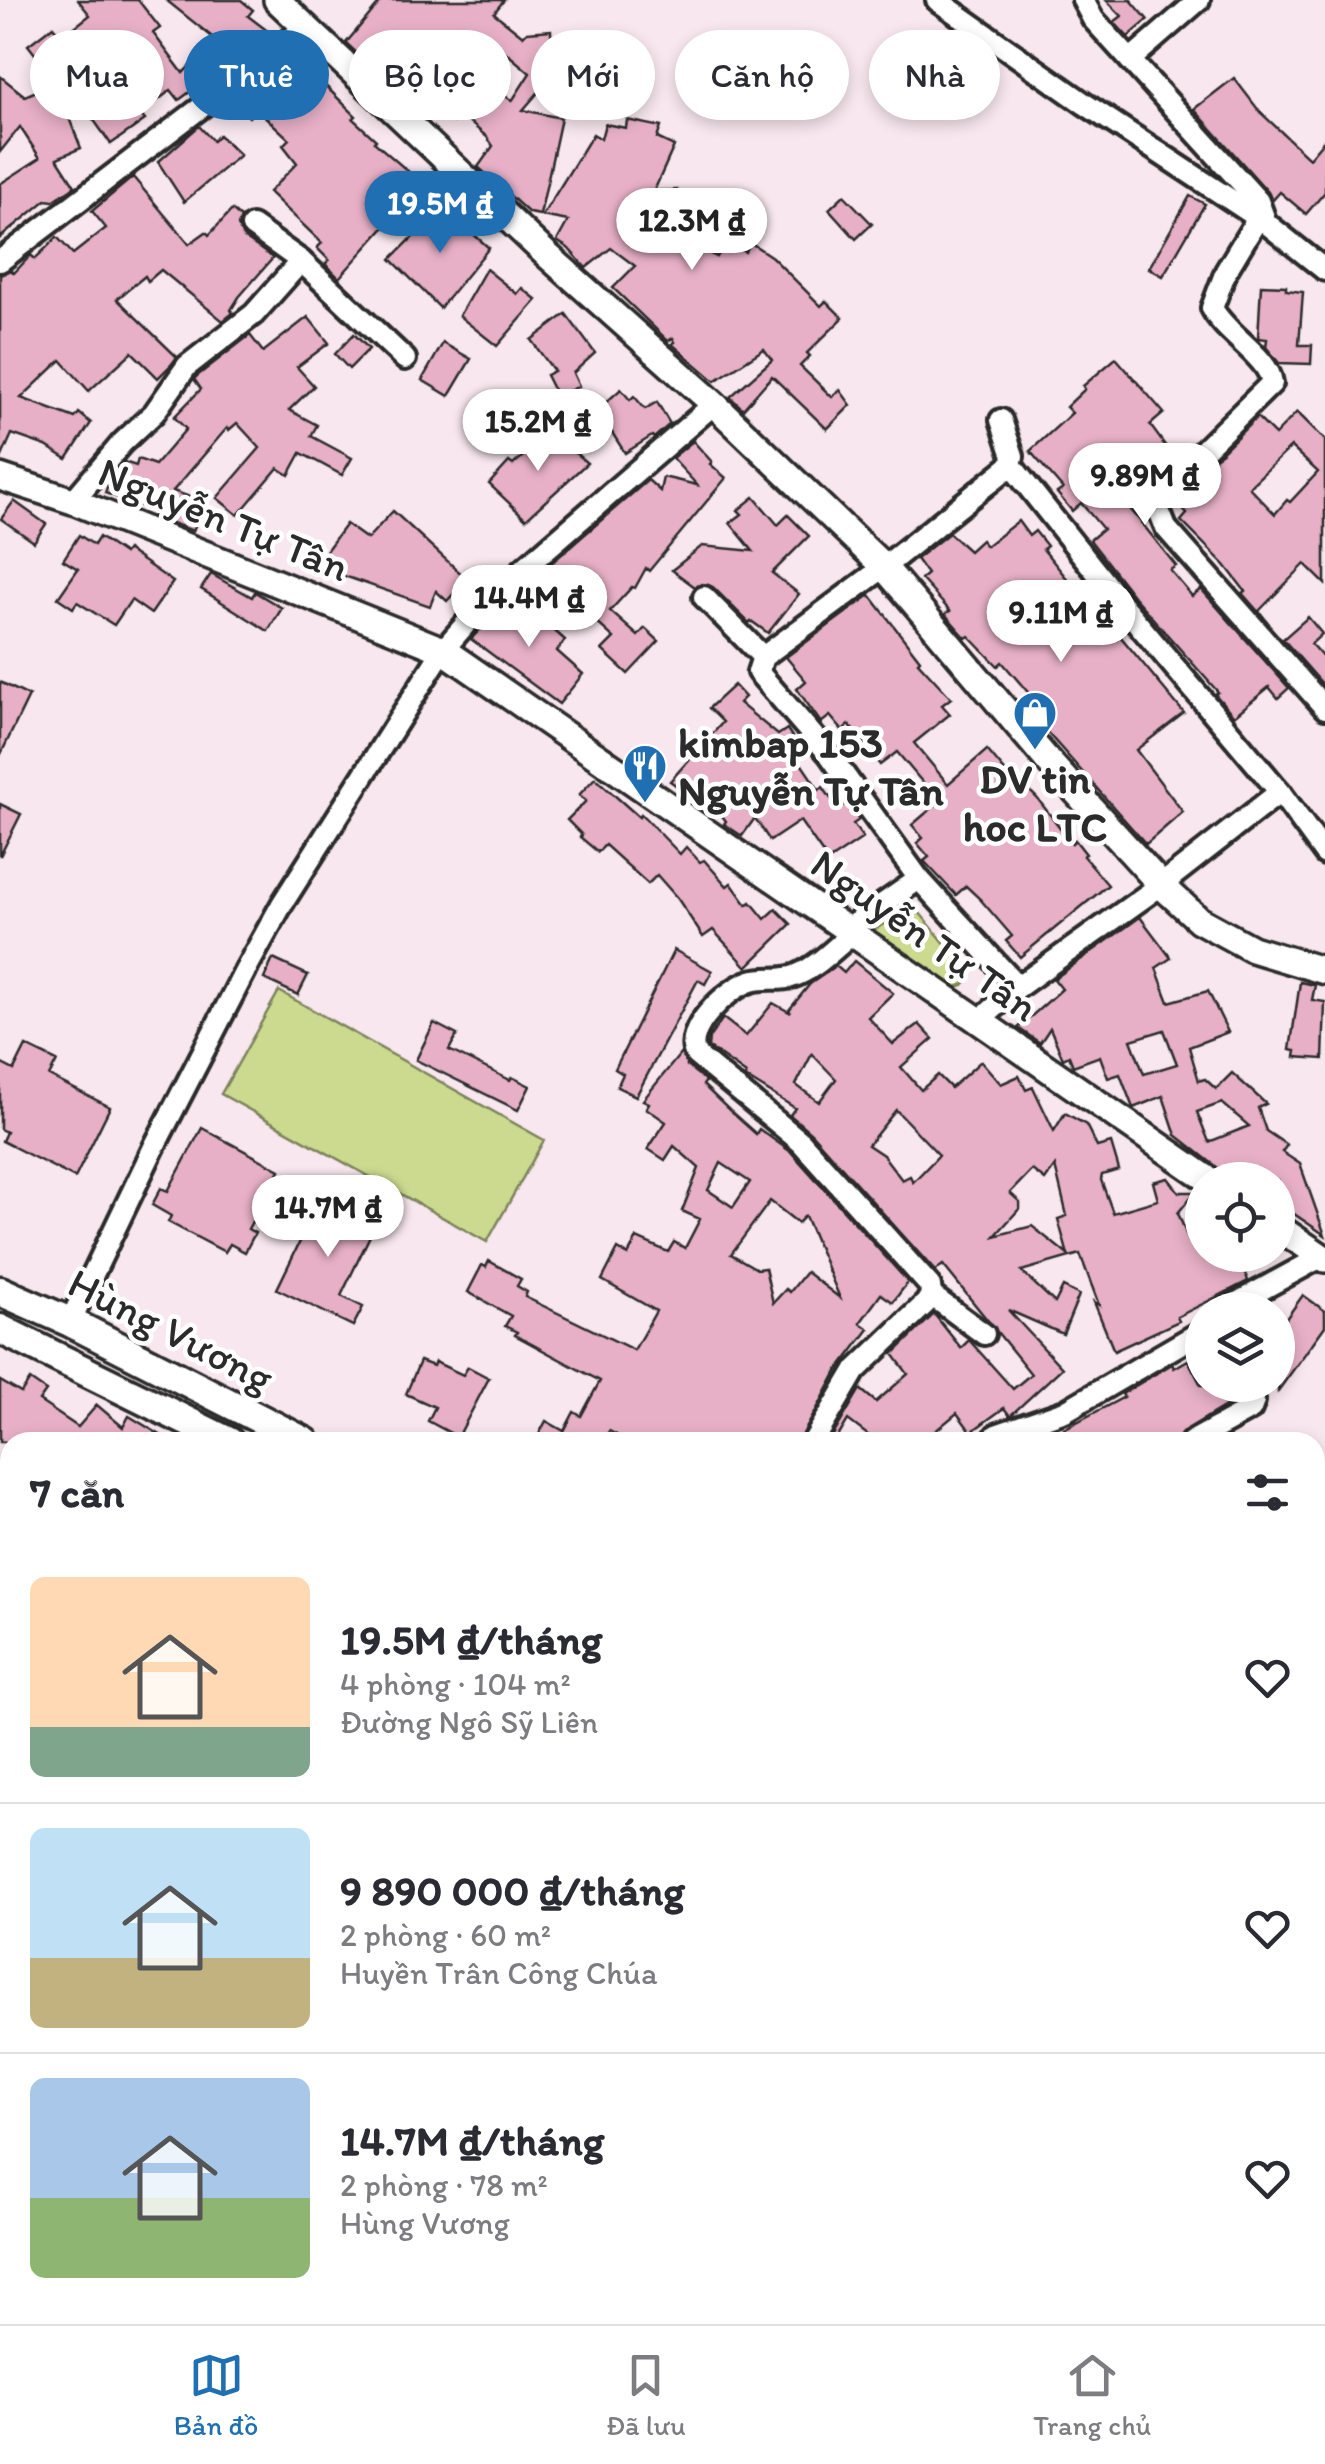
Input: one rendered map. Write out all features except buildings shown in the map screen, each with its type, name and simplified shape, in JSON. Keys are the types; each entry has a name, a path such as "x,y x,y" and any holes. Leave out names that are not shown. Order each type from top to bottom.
{"main road":[{"name":"Hùng Vương","path":"0,1291 70,1322 285,1432"},
{"name":"Hùng Vương","path":"0,1329 209,1432"}],"street":[{"path":"278,0 884,566 1048,762 1161,885 1200,920 1252,948 1325,970"},
{"path":"937,0 1085,104 1262,220 1325,270"},
{"path":"1083,0 1093,19 1258,200 1262,220 1226,271 1212,308 1218,320 1266,368 1272,383 1164,489 1156,503 1166,528 1325,708"},
{"path":"1130,60 1199,0"},
{"path":"0,261 304,28"},
{"path":"252,226 301,261 405,359"},
{"path":"74,501 122,443 154,414 187,366 254,314 301,261"},
{"path":"70,1322 245,970 282,904 443,650 484,603 714,404"},
{"path":"1001,420 1013,456 1011,465 762,657 758,672 829,754 920,879 1018,986"},
{"path":"1011,465 1123,606 1280,792 1325,854"},
{"name":"Nguyễn Tự Tân","path":"0,477 74,501 443,650 1185,1164"},
{"path":"704,597 762,657"},
{"path":"978,1022 1018,986 1161,885 1280,792"},
{"path":"920,879 850,931 811,968 792,978 746,982 696,1029 692,1047 696,1055 824,1164 930,1286 931,1294 984,1334"},
{"path":"1258,1292 1323,1258 1295,1239"},
{"path":"819,1432 855,1371 931,1294"},
{"path":"1007,1432 1065,1411 1185,1341"},
{"path":"1209,1432 1251,1409 1253,1402"}],"green space":[{"path":"909,908 919,912 967,970 969,978 963,985 953,988 871,932"},
{"path":"279,991 544,1140 487,1242 221,1094"}],"place":[{"name":"DV tin hoc LTC","path":"1035,751"},
{"name":"kimbap 153 Nguyễn Tự Tân","path":"645,804"}]}
